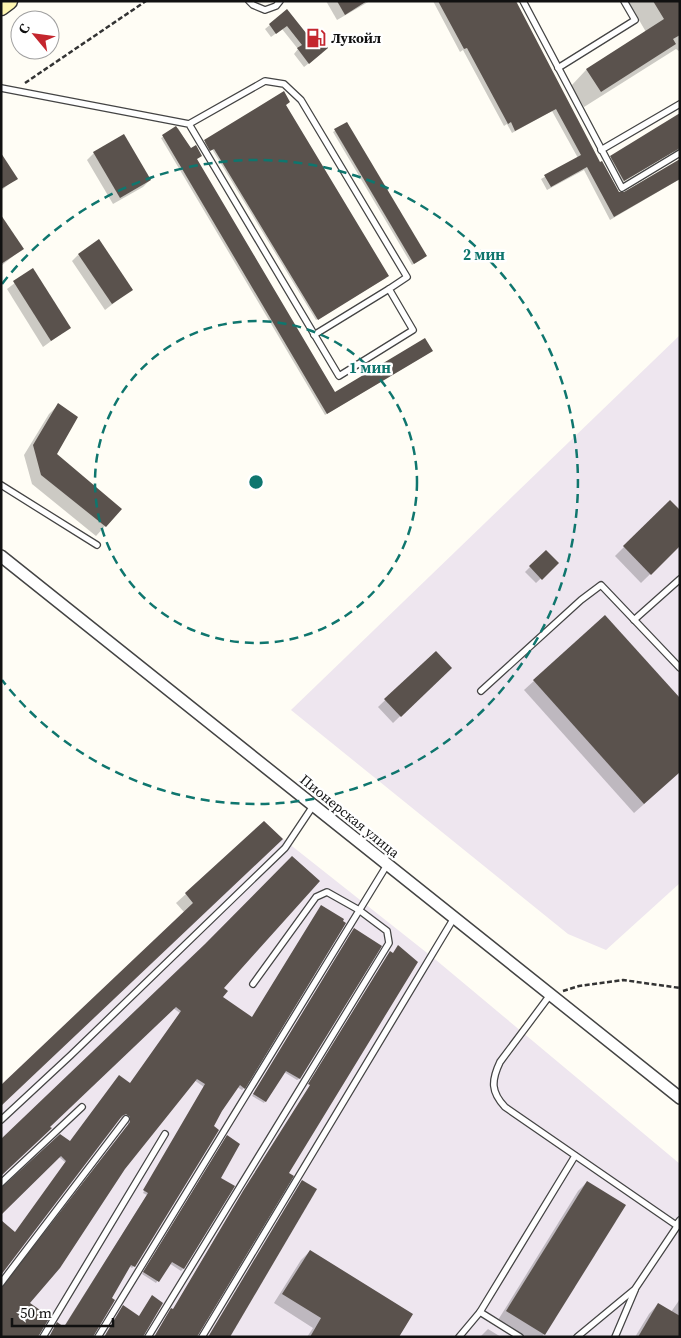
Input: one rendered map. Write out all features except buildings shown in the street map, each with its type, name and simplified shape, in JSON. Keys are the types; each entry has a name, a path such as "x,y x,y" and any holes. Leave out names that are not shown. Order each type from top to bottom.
{"main road":[{"path":"1,7 9,1"}],"street":[{"name":"Пионерская улица","path":"2,558 680,1098"}],"lane":[{"path":"249,1 265,10 276,6 280,1"},
{"path":"523,1 622,188 680,153"},
{"path":"558,68 635,20 624,1"},
{"path":"1,88 190,124 265,81 284,84 301,100 407,277 314,335"},
{"path":"601,150 680,104"},
{"path":"190,124 339,376 413,330 389,289"},
{"path":"1,484 97,545"},
{"path":"634,620 680,579"},
{"path":"481,691 581,600 602,585 680,668"},
{"path":"1,1120 285,848 313,806"},
{"path":"98,1337 387,864"},
{"path":"148,1337 389,943 387,931 359,910 326,892 316,897 253,984"},
{"path":"202,1337 454,918"},
{"path":"550,995 500,1062 494,1074 493,1086 496,1097 505,1107 575,1156 679,1223 635,1289 615,1337"},
{"path":"1,1183 82,1107"},
{"path":"1,1283 126,1119"},
{"path":"43,1337 165,1134"},
{"path":"458,1337 480,1312 575,1156"},
{"path":"577,1337 635,1289"},
{"path":"480,1312 520,1337"}],"path":[{"path":"14,91 146,1"},
{"path":"550,995 579,986 623,980 680,988"}],"shaded area":[{"path":"680,335 680,883 606,950 568,934 291,710"},
{"path":"264,821 283,839 436,960 680,1164 680,1337 1,1337 1,1085 193,903 185,893"}],"place":[{"name":"Лукойл","path":"316,38"}]}
